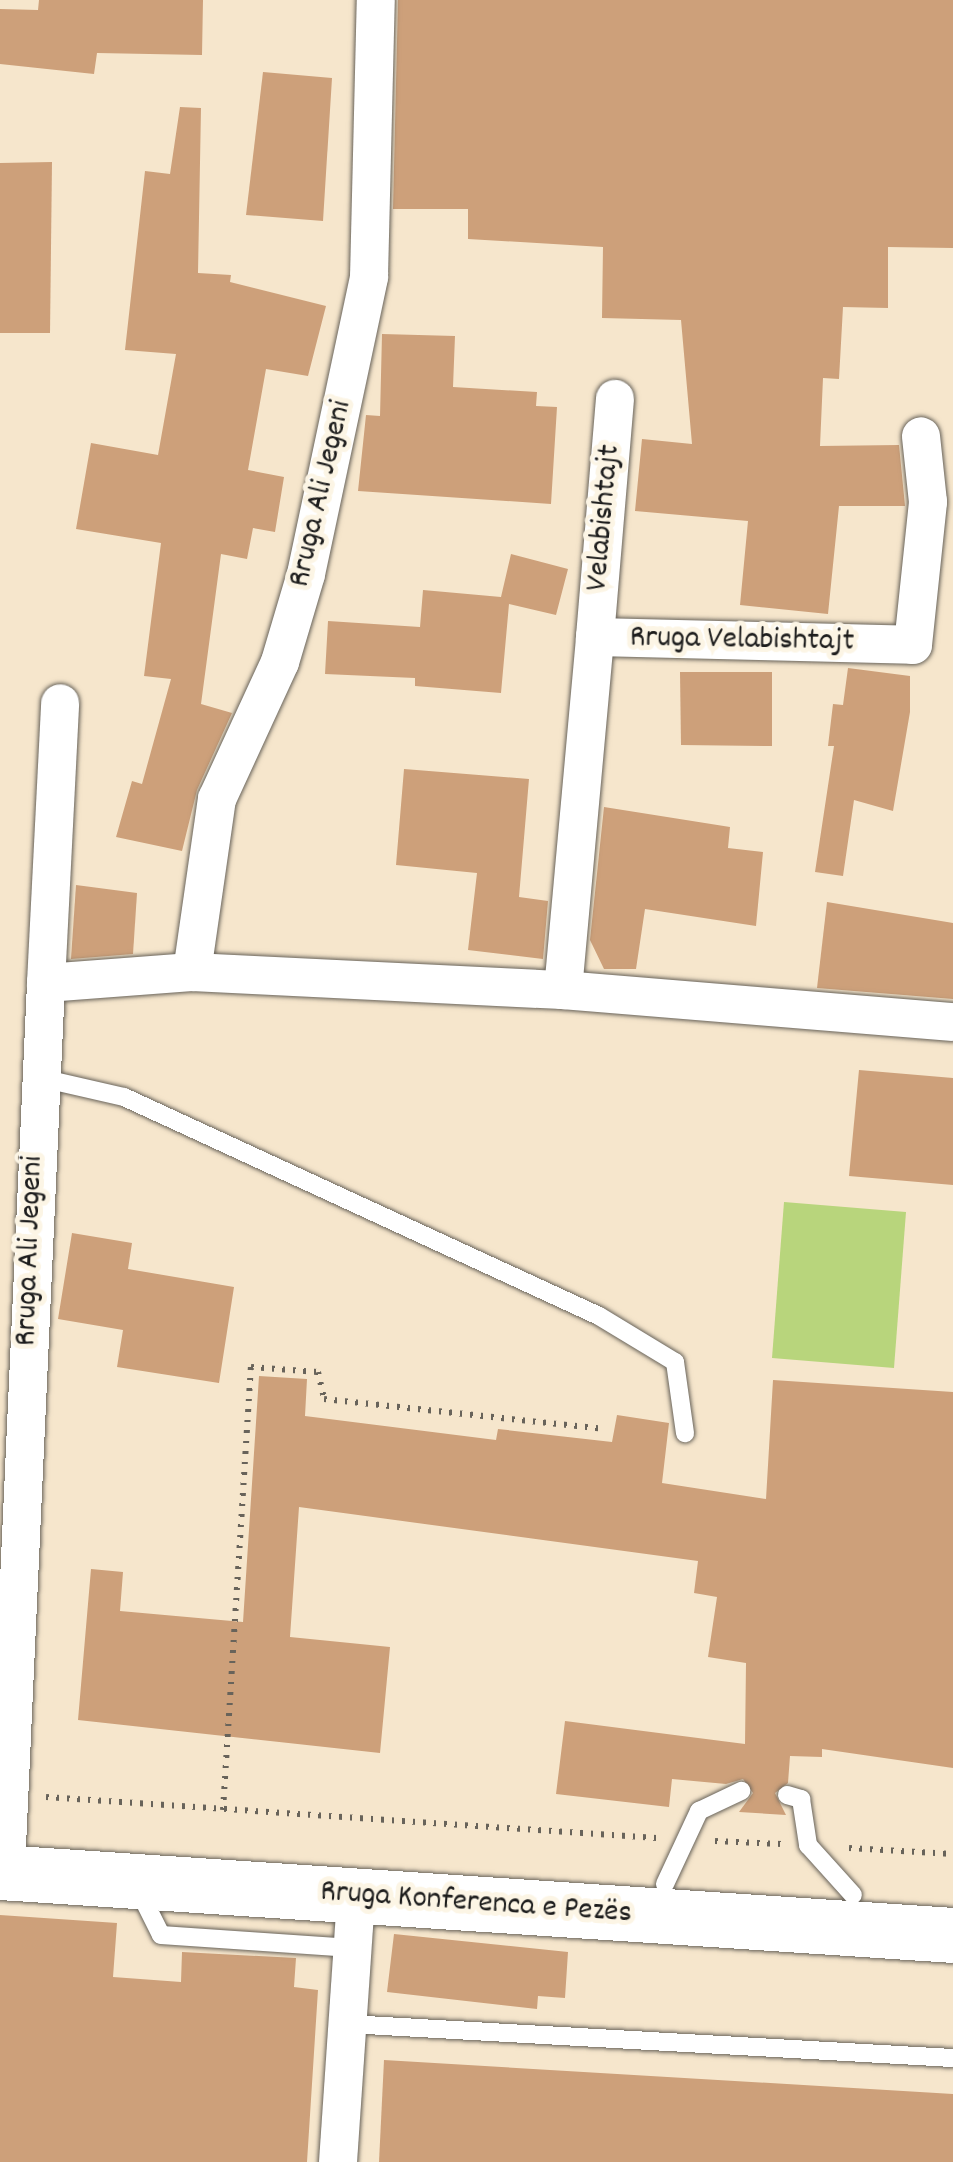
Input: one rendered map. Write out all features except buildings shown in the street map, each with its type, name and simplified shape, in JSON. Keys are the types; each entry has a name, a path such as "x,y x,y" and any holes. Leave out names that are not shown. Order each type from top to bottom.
{"main road":[{"name":"Rruga Konferenca e Pezës","path":"4,1840 677,1862 853,1895 953,1902"},
{"name":"Rruga Konferenca e Pezës","path":"4,1840 134,1880 354,1922 953,1935"}],"street":[{"name":"Rruga Ali Jegeni","path":"192,972 216,799 280,662 306,574 369,277 376,0"},
{"name":"Velabishtajt","path":"596,637 615,399"},
{"name":"Rruga Velabishtajt","path":"562,990 596,637 913,645 928,502 921,436"},
{"name":"Rruga Ali Jegeni","path":"4,1840 17,1191 38,1077 60,703"},
{"path":"46,982 192,972 562,990 953,1022"},
{"path":"338,2162 354,1922"}],"lane":[{"path":"38,1077 124,1097 599,1316 676,1362 686,1433"},
{"path":"677,1862 699,1811 741,1791"},
{"path":"787,1795 801,1799 808,1845 853,1895"},
{"path":"348,2024 953,2058"}],"path":[{"path":"224,1810 251,1367 318,1372 324,1399 605,1429"},
{"path":"4,1840 224,1810 677,1862 808,1845 953,1854"}],"green space":[{"path":"784,1202 906,1212 894,1368 772,1358"}]}
